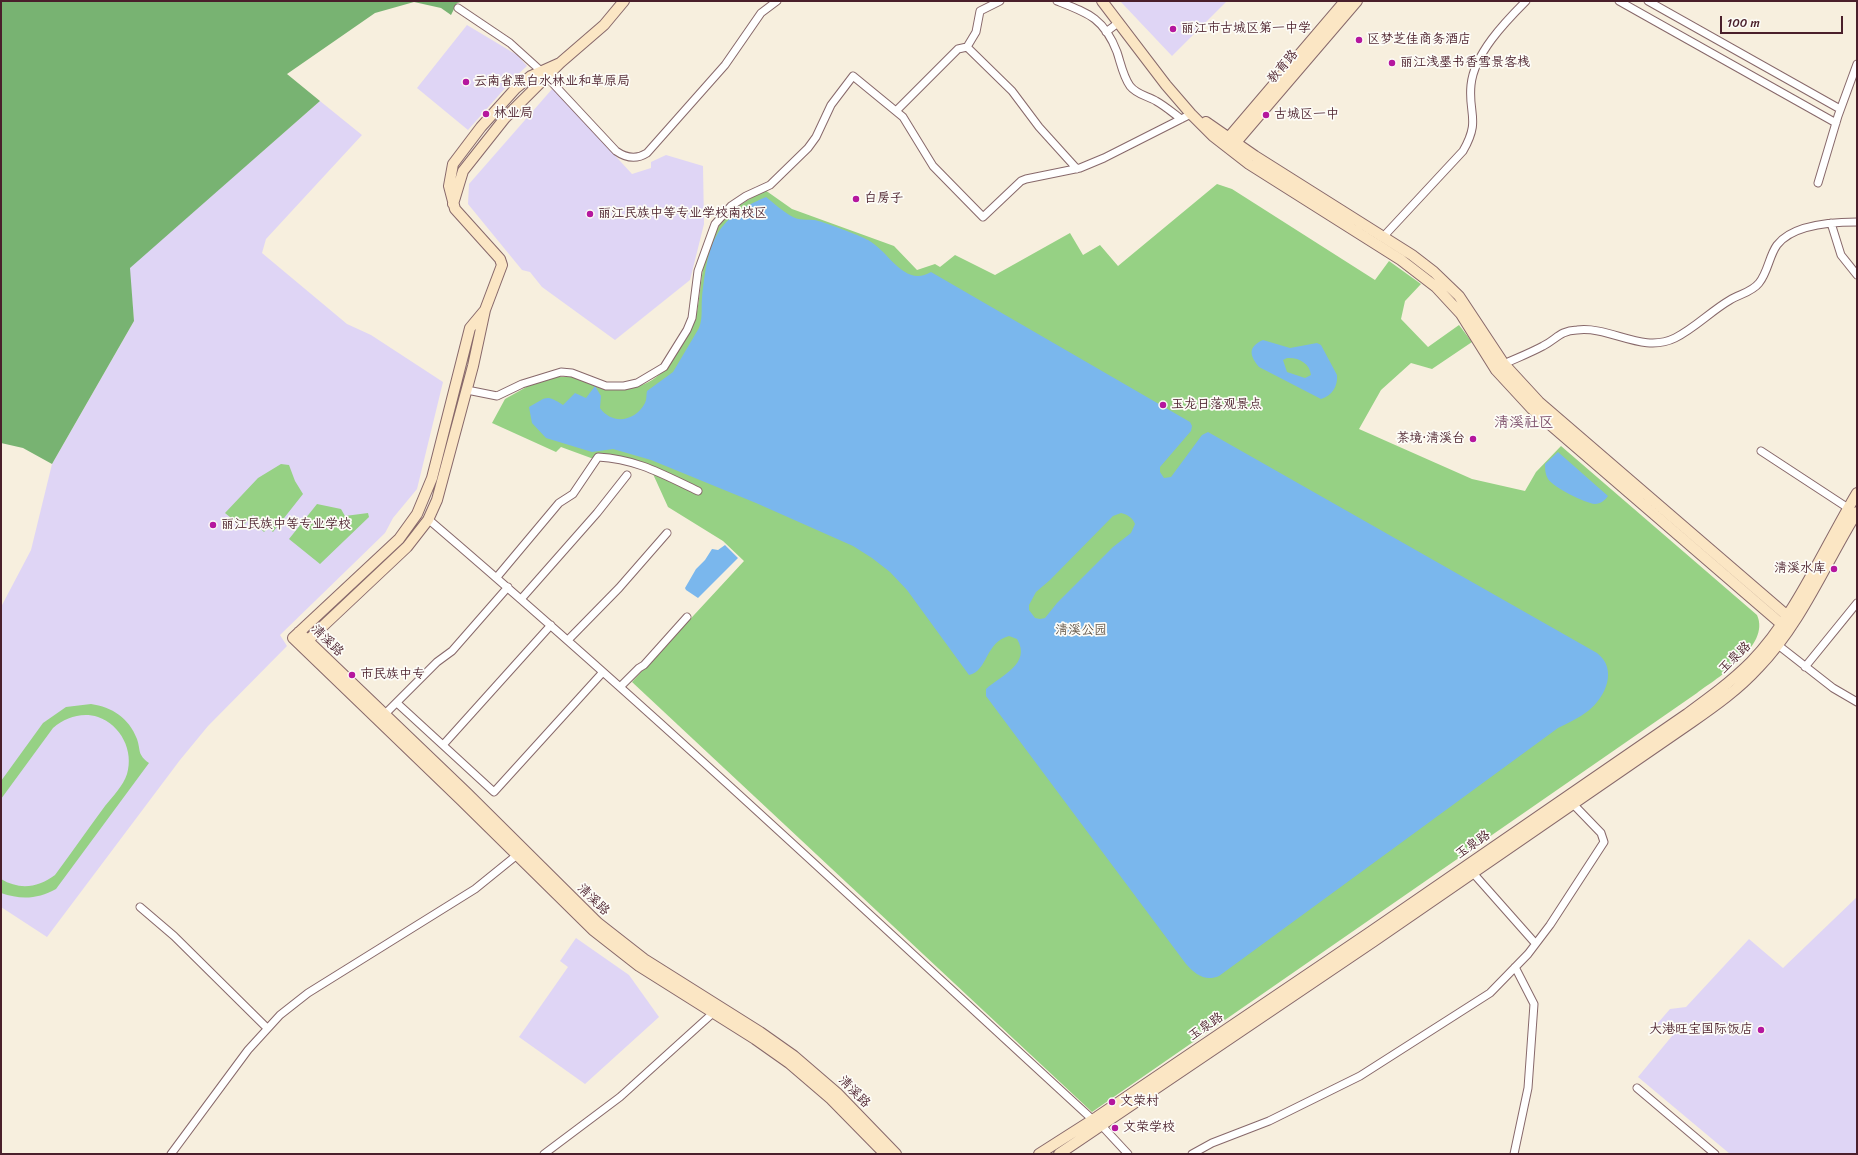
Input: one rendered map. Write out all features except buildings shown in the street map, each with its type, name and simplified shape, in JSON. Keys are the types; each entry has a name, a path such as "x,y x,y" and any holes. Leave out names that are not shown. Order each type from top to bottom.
{"street":[{"path":"304,643 407,547 428,519 443,482 467,390 485,310 501,270 501,262 458,214 453,204 449,186 453,164 481,128 516,88 531,76 544,74 560,63 604,25 624,1"},
{"path":"458,8 510,43 544,74 616,151 626,157 639,157 647,154 725,65 746,32 762,13 777,1"},
{"path":"967,48 976,32 980,11 1000,1"},
{"path":"1057,1 1089,14 1106,32 1112,42 1122,70 1130,86 1135,91 1186,116 1428,280 1452,302 1496,370 1532,409 1788,623"},
{"path":"1102,1 1180,102 1229,144 1383,237 1423,263 1451,288 1469,309 1504,364 1539,402 1788,623"},
{"name":"教育路","path":"1229,144 1345,1"},
{"name":"教育路","path":"1229,144 1357,1"},
{"path":"1383,237 1463,151 1470,137 1474,124 1471,86 1475,68 1495,36 1526,1"},
{"path":"1619,1 1836,123"},
{"path":"1648,1 1840,109"},
{"path":"1106,32 1118,23"},
{"path":"896,111 958,49 967,48"},
{"path":"967,48 1012,91 1039,127 1077,169"},
{"path":"1818,183 1840,109 1857,64"},
{"path":"467,390 498,396 522,384 561,372 572,373 606,386 624,386 637,383 660,370 667,364 689,325 694,310 698,271 711,231 725,212 746,196 770,185 808,148 816,137 831,105 853,76 896,111 917,139 933,166 983,217 1021,181 1030,177 1077,169 1104,158 1186,116"},
{"path":"1180,102 1186,116"},
{"path":"1504,364 1544,346 1559,334 1578,329 1642,343 1657,343 1675,338 1730,300 1751,290 1759,284 1779,243 1802,230 1831,222 1857,222"},
{"path":"1831,222 1841,255 1857,275"},
{"name":"清溪路","path":"485,310 470,328 432,478 417,514 399,539 296,635 576,914 610,945 654,976 755,1039 803,1074 836,1104 884,1154"},
{"path":"1760,450 1853,510"},
{"path":"497,577 559,503 573,494 598,457 617,458 638,464 698,491"},
{"path":"522,598 597,513 627,475"},
{"name":"玉泉路","path":"1058,1154 1102,1126 1473,873 1723,699 1758,669 1778,645 1788,623 1853,510 1857,493"},
{"path":"428,519 552,625 1093,1120"},
{"path":"568,640 619,588 667,533"},
{"path":"385,714 437,662 452,651 508,587"},
{"path":"1805,667 1857,603"},
{"path":"620,687 638,668 644,665 686,617"},
{"name":"玉泉路","path":"1039,1154 1093,1120 1705,701 1751,662 1788,623"},
{"path":"443,745 552,625"},
{"name":"清溪路","path":"304,643 385,714 582,908 616,938 653,966 760,1032 794,1056 837,1093 896,1154"},
{"path":"1778,645 1805,667 1857,702"},
{"path":"396,703 494,792 603,672"},
{"path":"1192,1154 1212,1143 1269,1121 1360,1076 1470,1008 1490,993 1535,944 1604,842 1601,833 1573,804"},
{"path":"171,1154 266,1028 308,993 475,889 517,855"},
{"path":"1473,873 1535,944"},
{"path":"140,907 174,936 266,1028"},
{"path":"1514,1154 1528,1088 1534,1004 1515,967"},
{"path":"544,1154 620,1097 713,1013"},
{"path":"1637,1088 1715,1154"},
{"path":"1102,1126 1128,1154"}],"shaded area":[{"name":"丽江市古城区第一中学","path":"1120,1 1227,1 1172,56"},
{"name":"云南省黑白水林业和草原局","path":"467,25 517,55 527,66 515,77 468,130 417,88"},
{"name":"丽江民族中等专业学校南校区","path":"553,88 632,174 651,168 651,162 666,155 703,166 704,224 690,280 615,340 542,287 530,272 522,270 468,204 469,184"},
{"name":"丽江民族中等专业学校","path":"320,101 362,135 266,239 262,253 347,324 371,335 443,382 417,489 393,518 385,533 280,635 287,646 208,726 180,760 47,937 1,907 1,607 31,550 52,464 134,321 129,268"},
{"name":"大港旺宝国际饭店","path":"1857,897 1857,1154 1730,1154 1638,1077 1672,1036 1657,1024 1670,1009 1686,1007 1749,939 1783,968"},
{"path":"576,938 629,975 659,1017 585,1084 519,1037 568,967 560,961"}],"green space":[{"path":"1,1 465,1 457,3 451,15 441,8 414,2 375,13 287,74 320,101 130,268 134,321 52,464 23,448 1,443"},
{"name":"清溪公园","path":"1217,184 1232,189 1375,280 1389,261 1421,284 1405,301 1401,319 1428,347 1459,325 1472,342 1432,369 1411,363 1381,390 1359,429 1472,479 1525,491 1536,472 1561,446 1757,615 1759,627 1756,638 1749,649 1740,660 1717,679 1092,1112 632,682 744,561 723,541 668,507 653,474 637,466 591,458 561,447 556,452 492,423 505,399 530,385 557,377 573,377 624,389 635,387 653,380 666,368 678,352 689,332 697,312 704,262 710,242 719,225 730,213 743,203 765,190 792,209 894,246 917,270 935,264 940,267 955,255 995,275 1070,233 1083,255 1100,245 1118,266"},
{"path":"281,464 289,465 295,481 303,494 273,532 268,528 264,532 257,523 259,520 253,515 242,527 225,513 258,478"},
{"path":"317,504 341,509 345,516 368,513 369,517 320,564 289,539"},
{"path":"91,704 113,711 124,719 134,732 141,755 149,763 56,889 36,897 16,897 1,893 1,879 15,885 28,886 42,883 55,875 123,783 127,774 129,757 124,740 119,732 106,721 98,717 80,715 69,718 53,728 1,799 1,781 43,723 66,707"}],"water":[{"path":"766,197 786,213 796,218 818,221 858,235 876,245 905,272 921,276 931,272 1190,422 1192,426 1191,431 1160,467 1160,472 1164,478 1171,477 1202,435 1208,432 1597,653 1607,667 1608,675 1607,683 1600,698 1588,711 1558,728 1219,976 1209,978 1197,974 1186,964 986,696 986,689 1006,674 1017,662 1020,656 1021,648 1017,639 1009,636 1001,639 995,644 980,668 969,675 907,590 890,572 853,546 756,503 651,460 613,449 592,452 546,438 532,423 529,407 546,398 553,399 563,405 575,393 586,398 595,386 601,396 600,408 611,417 623,419 630,417 641,409 646,402 647,391 673,372 699,328 701,321 704,279 707,263 716,236 734,215 748,205","holes":["1121,513 1131,518 1134,522 1135,524 1131,533 1113,547 1057,603 1045,618 1035,618 1029,610 1029,605 1036,592 1050,580 1113,516"]},
{"path":"1263,340 1290,348 1317,343 1321,345 1337,375 1334,390 1328,396 1321,399 1259,367 1252,355 1252,349","holes":["1291,358 1306,364 1311,375 1305,378 1287,372 1283,360"]},
{"path":"1558,452 1608,496 1603,502 1595,504 1584,501 1551,483 1546,475 1545,464"},
{"path":"725,545 738,558 698,598 686,590 685,588 696,569 705,560 712,549 718,550"}],"place":[{"name":"丽江市古城区第一中学","path":"1173,29"},
{"name":"区梦芝佳商务酒店","path":"1359,40"},
{"name":"丽江浅墨书香雪景客栈","path":"1392,63"},
{"name":"云南省黑白水林业和草原局","path":"466,82"},
{"name":"林业局","path":"486,114"},
{"name":"古城区一中","path":"1266,115"},
{"name":"白房子","path":"856,199"},
{"name":"丽江民族中等专业学校南校区","path":"590,214"},
{"name":"玉龙日落观景点","path":"1163,405"},
{"name":"茶境·清溪台","path":"1473,439"},
{"name":"丽江民族中等专业学校","path":"213,525"},
{"name":"清溪水库","path":"1834,569"},
{"name":"市民族中专","path":"352,675"},
{"name":"大港旺宝国际饭店","path":"1761,1030"},
{"name":"文荣村","path":"1112,1102"},
{"name":"文荣学校","path":"1115,1128"}],"district":[{"name":"清溪社区","path":"1524,423"}]}
